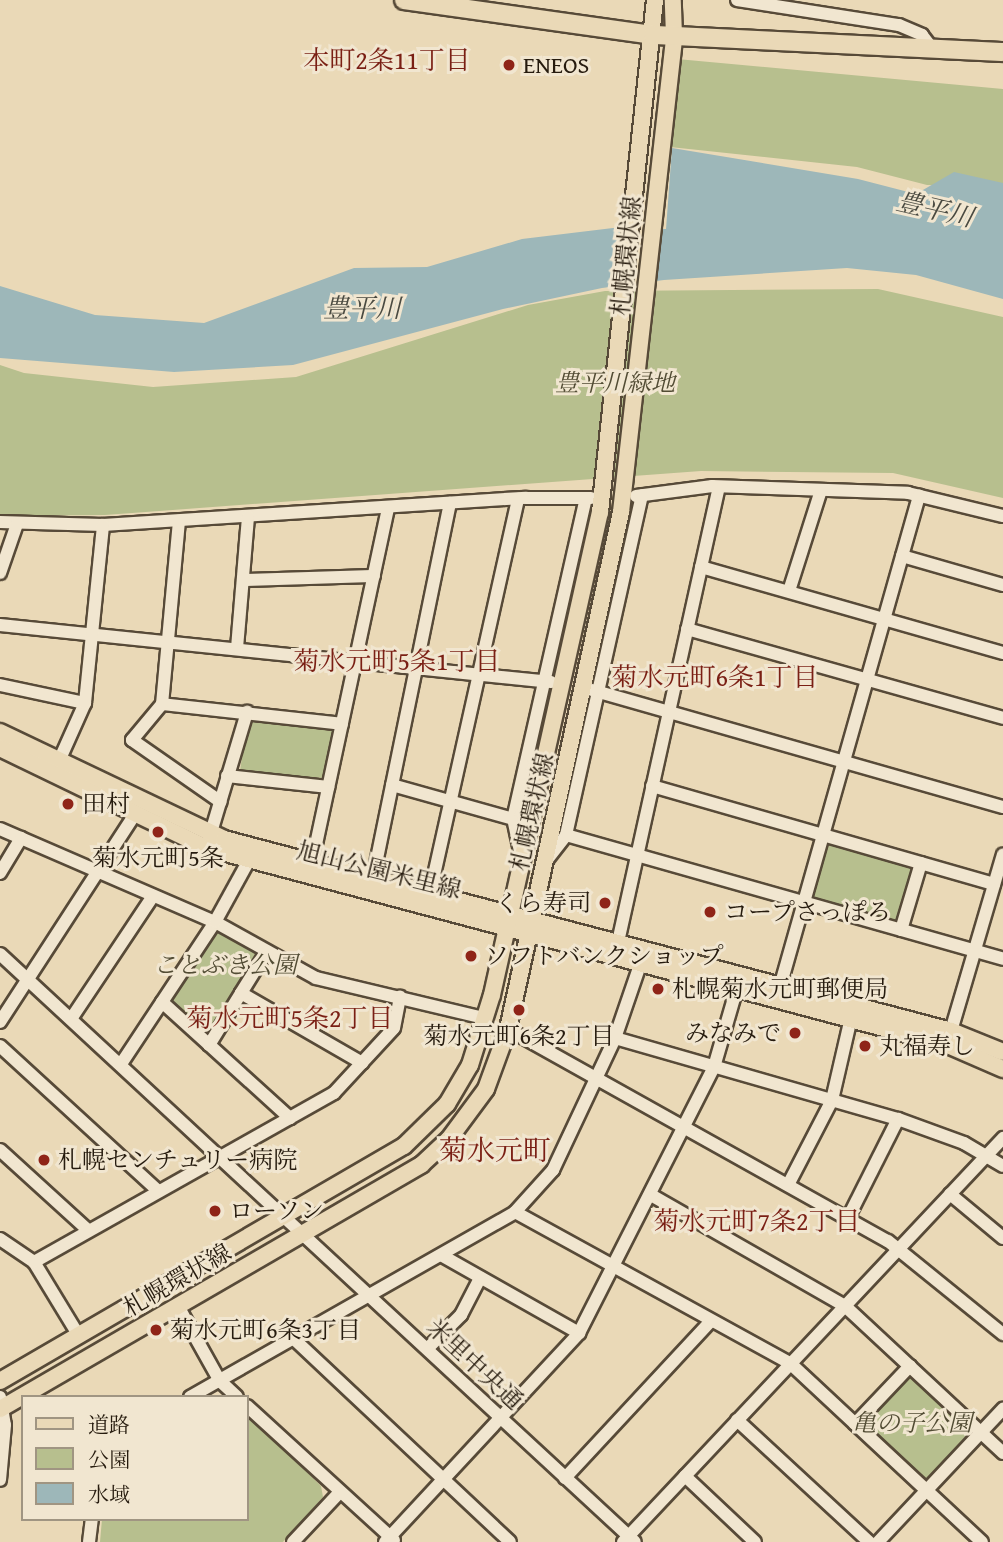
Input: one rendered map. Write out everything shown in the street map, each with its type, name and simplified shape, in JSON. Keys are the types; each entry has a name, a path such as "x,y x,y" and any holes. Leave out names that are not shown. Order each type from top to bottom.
{"highway":[{"path":"404,0 674,36 1003,52"}],"main road":[{"name":"札幌環状線","path":"0,1381 287,1217 419,1133 458,1086 478,1047 600,512 654,34 655,0"},
{"name":"札幌環状線","path":"1,1405 395,1182 449,1139 486,1088 508,1029 621,512 674,36 673,0"},
{"name":"旭山公園米里線","path":"0,732 209,841"},
{"name":"旭山公園米里線","path":"0,748 135,814 209,841 374,895 509,918"},
{"name":"旭山公園米里線","path":"254,854 312,863 430,893 531,924 618,942 779,992 851,1018 948,1045 1003,1069"},
{"name":"旭山公園米里線","path":"531,924 641,962 737,988 779,992 951,1031 1003,1052"}],"street":[{"path":"737,0 899,25 922,35 931,47"},
{"path":"542,867 566,835 594,691 639,495 719,487 821,490 919,496 1003,516"},
{"path":"618,942 719,487"},
{"path":"789,591 821,490"},
{"path":"779,992 919,496"},
{"path":"0,522 103,525 517,499 589,498 548,682 513,819 521,856"},
{"path":"430,893 517,499"},
{"path":"373,878 450,503"},
{"path":"312,863 387,507"},
{"path":"237,648 248,516"},
{"path":"179,521 162,704 132,740 221,802"},
{"path":"0,573 17,524"},
{"path":"59,761 85,703 95,635 103,525"},
{"path":"902,556 1003,585"},
{"path":"701,567 1003,653"},
{"path":"244,580 374,576"},
{"path":"0,625 166,640 548,682"},
{"path":"687,629 1003,718"},
{"path":"0,685 85,703"},
{"path":"594,691 1003,807"},
{"path":"162,704 342,724"},
{"path":"209,841 247,712"},
{"path":"227,776 328,787"},
{"path":"392,785 451,799 513,819"},
{"path":"652,786 994,884"},
{"path":"0,1022 135,814"},
{"path":"0,829 215,922 316,978 484,1018"},
{"path":"566,835 1003,959"},
{"path":"0,873 21,838"},
{"path":"121,1064 215,922 254,854"},
{"path":"951,1031 1003,854"},
{"path":"901,930 921,863"},
{"path":"71,1019 153,895"},
{"path":"209,1045 267,951"},
{"name":"米里中央通","path":"0,954 305,1233 629,1540"},
{"path":"194,1395 515,1212 553,1170 615,1038 641,962"},
{"path":"248,1407 390,1540 579,1333 714,1067 737,988"},
{"path":"241,993 362,1063"},
{"path":"34,1262 157,1190 222,1157 334,1093 394,1028 400,996"},
{"path":"162,1002 290,1118"},
{"path":"788,1185 832,1100 851,1018"},
{"path":"508,1029 900,1248 1003,1334"},
{"path":"615,1038 898,1119 988,1155 1003,1166"},
{"path":"0,1046 157,1190"},
{"path":"848,1218 898,1119"},
{"path":"629,1540 737,1420 1003,1138"},
{"path":"3,1158 88,1230"},
{"path":"950,1194 1003,1238"},
{"path":"651,1195 845,1306 1003,1453"},
{"path":"515,1212 791,1364 982,1542"},
{"path":"0,1239 34,1262 79,1336"},
{"path":"441,1255 579,1333"},
{"path":"428,1348 461,1315 480,1278"},
{"path":"178,1306 220,1381 235,1395"},
{"path":"565,1478 711,1321"},
{"path":"294,1339 510,1542"},
{"path":"855,1424 910,1366"},
{"path":"0,1480 1,1405"},
{"path":"878,1542 1003,1409"},
{"path":"737,1420 869,1542"},
{"path":"685,1476 755,1542"},
{"path":"293,1542 339,1493"},
{"path":"89,1542 92,1521"}],"green space":[{"path":"677,59 1003,89 1003,186 927,185 857,167 670,147"},
{"name":"豊平川緑地","path":"878,289 1003,317 1003,498 893,473 701,471 105,515 0,516 0,365 24,373 153,387 296,377 528,305 605,291"},
{"path":"252,719 331,727 335,731 323,778 240,771 247,722"},
{"path":"829,843 912,866 899,920 894,923 815,898 811,893"},
{"name":"ことぶき公園","path":"218,932 259,954 211,1035 206,1036 172,1001"},
{"name":"亀の子公園","path":"908,1376 970,1432 926,1481 864,1425"},
{"path":"248,1415 321,1486 323,1497 283,1542 100,1542 102,1521 248,1521"}],"water":[{"name":"豊平川","path":"672,148 858,179 916,194 954,172 1003,183 1003,299 916,275 847,268 664,280 602,288 503,309 293,365 174,372 0,358 0,286 95,315 204,323 354,268 427,267 522,239 613,228 666,229"}],"pier":[{"path":"623,225 662,225 656,284 615,290"}],"place":[{"name":"ENEOS","path":"509,65"},
{"name":"田村","path":"68,804"},
{"name":"菊水元町5条","path":"158,832"},
{"name":"くら寿司","path":"605,903"},
{"name":"コープさっぽろ","path":"710,912"},
{"name":"ソフトバンクショップ","path":"471,956"},
{"name":"札幌菊水元町郵便局","path":"658,989"},
{"name":"菊水元町6条2丁目","path":"519,1010"},
{"name":"みなみで","path":"795,1033"},
{"name":"丸福寿し","path":"865,1046"},
{"name":"札幌センチュリー病院","path":"44,1160"},
{"name":"ローソン","path":"215,1211"},
{"name":"菊水元町6条3丁目","path":"156,1330"}],"district":[{"name":"本町2条11丁目","path":"387,60"},
{"name":"菊水元町5条1丁目","path":"397,661"},
{"name":"菊水元町6条1丁目","path":"715,677"},
{"name":"菊水元町5条2丁目","path":"290,1018"},
{"name":"菊水元町","path":"495,1150"},
{"name":"菊水元町7条2丁目","path":"757,1221"}]}
